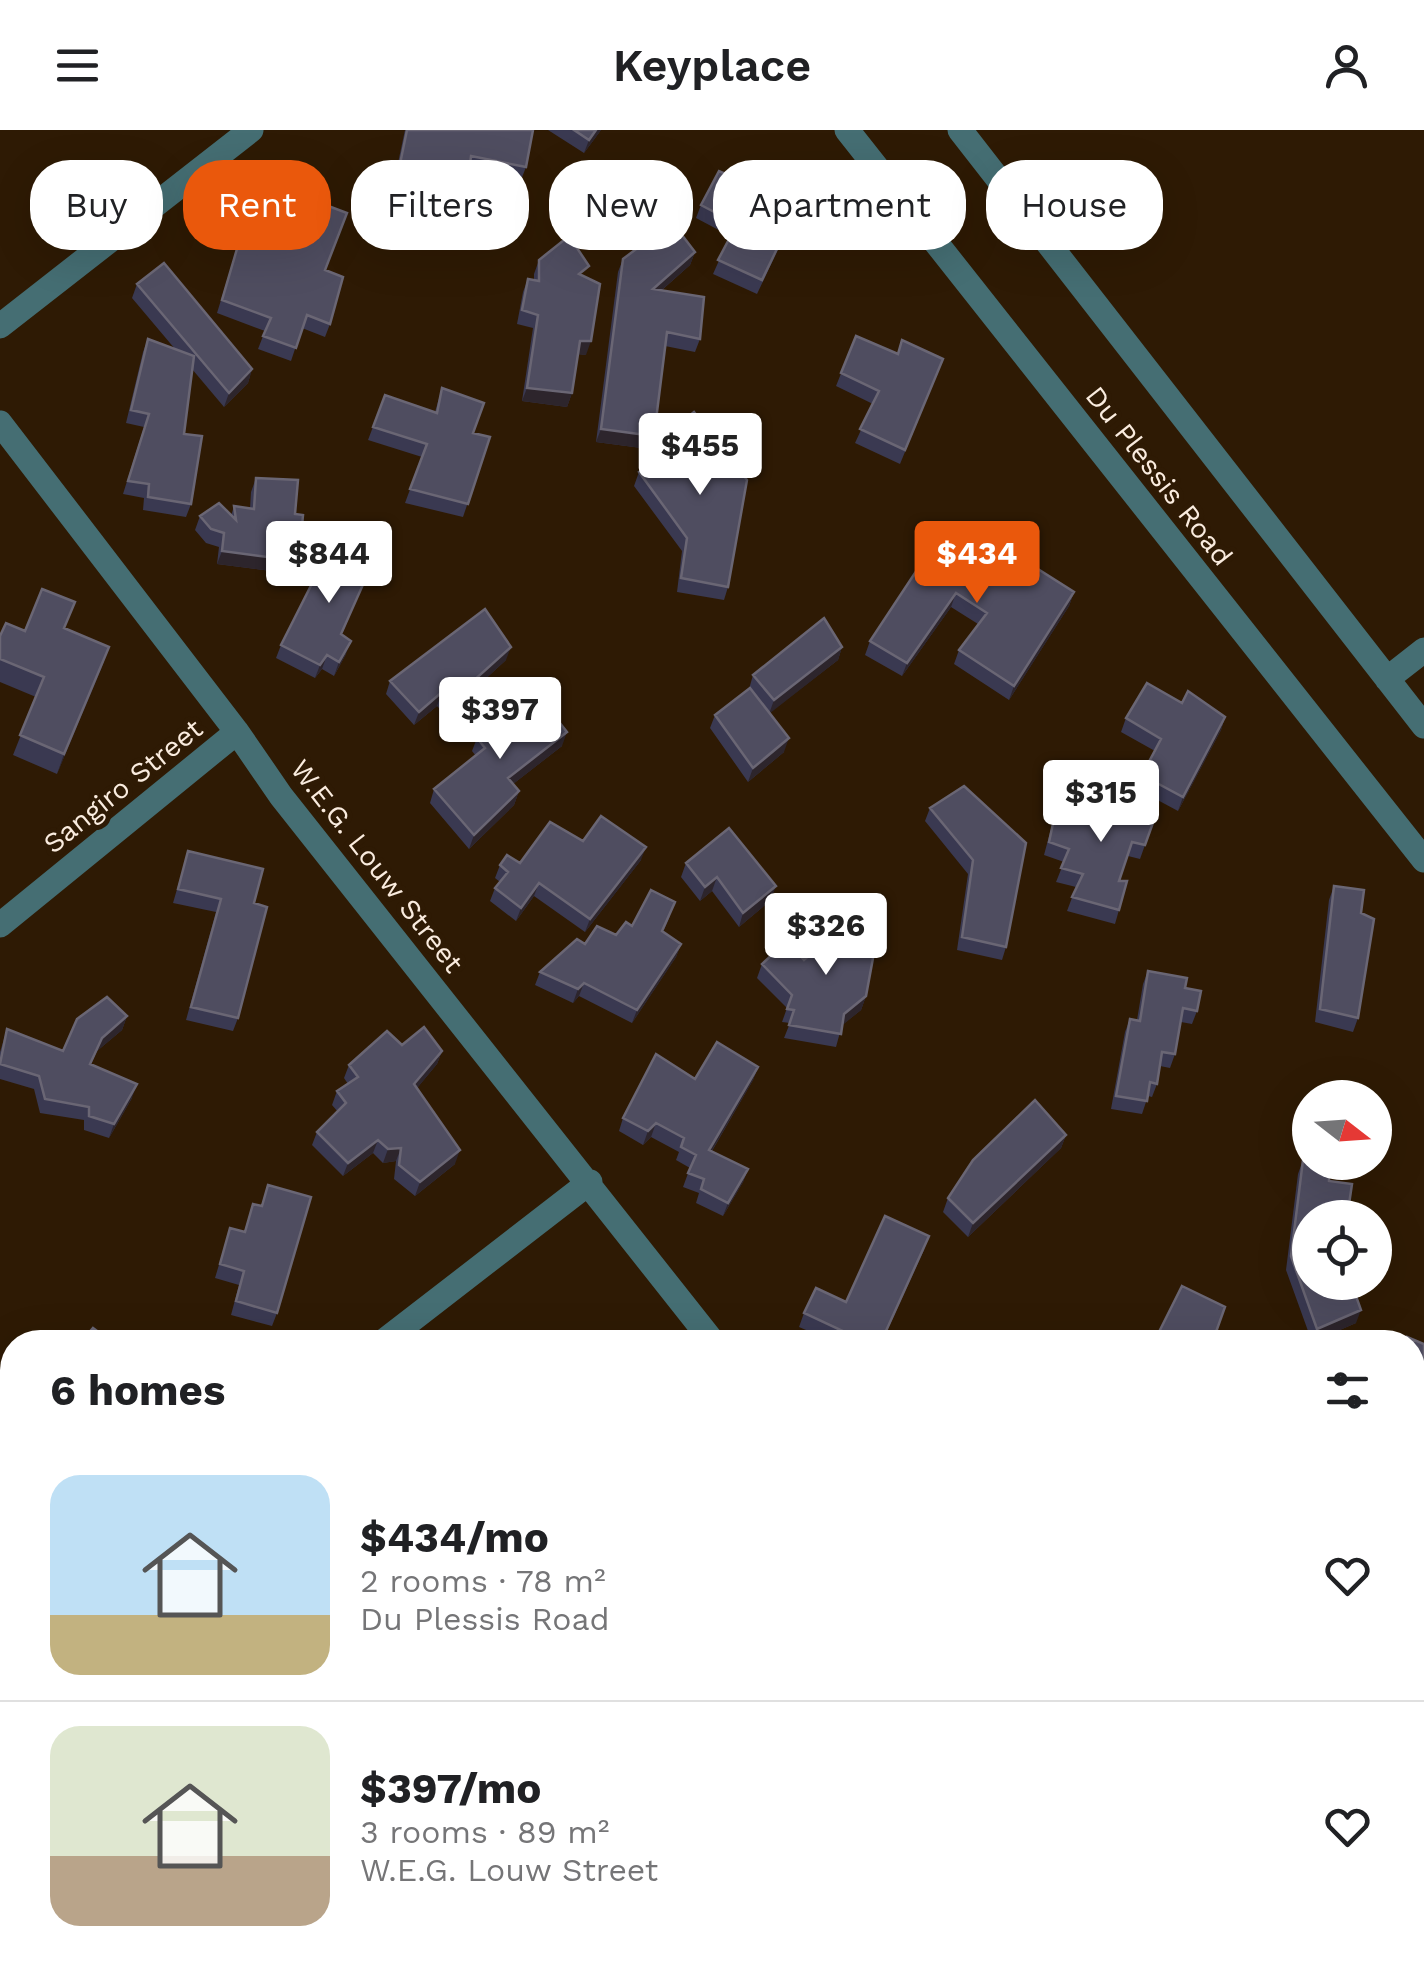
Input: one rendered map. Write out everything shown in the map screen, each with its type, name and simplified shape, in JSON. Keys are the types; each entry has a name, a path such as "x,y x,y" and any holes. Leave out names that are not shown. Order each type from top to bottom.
{"street":[{"path":"0,326 251,130"},
{"name":"Du Plessis Road","path":"847,130 1424,860"},
{"name":"Du Plessis Road","path":"960,130 1424,726"},
{"name":"W.E.G. Louw Street","path":"0,422 237,732 281,796 704,1330"},
{"path":"1387,679 1424,650"},
{"name":"Sangiro Street","path":"0,925 237,732"},
{"path":"399,1330 590,1182"}],"building":[{"path":"407,130 533,130 527,160 471,156 471,160 401,160"},
{"path":"574,130 596,130 589,140"},
{"path":"713,182 713,211 701,205"},
{"path":"331,207 347,213 325,270 343,277 330,324 307,315 296,348 263,336 271,318 222,300 237,250 331,250"},
{"path":"693,249 695,252 653,289 704,297 700,339 667,332 654,436 601,429 623,259 635,250"},
{"path":"552,250 578,250 589,266 579,274 600,284 591,341 580,341 572,393 527,388 538,315 522,310 528,279 539,281 539,260"},
{"path":"723,250 776,250 762,280 718,260"},
{"path":"164,263 252,369 229,393 137,284"},
{"path":"856,336 898,354 902,340 943,359 905,450 860,429 879,391 841,373"},
{"path":"148,339 194,356 184,434 202,436 191,504 148,497 149,484 128,481 149,414 131,410"},
{"path":"442,388 484,403 473,433 490,437 468,504 410,489 427,444 373,427 385,395 437,413"},
{"path":"694,412 747,480 728,587 681,578 687,538 639,472 667,453 657,441"},
{"path":"256,478 298,480 295,514 303,515 299,561 222,551 224,533 211,529 200,516 219,503 236,520 234,506 254,509"},
{"path":"946,526 1015,571 1022,559 1074,592 1014,686 959,650 987,613 956,593 907,663 870,641"},
{"path":"334,540 373,562 341,634 351,641 339,662 327,655 320,665 281,645"},
{"path":"42,589 75,602 64,628 109,647 64,754 20,735 44,677 0,659 0,636 6,623 25,631"},
{"path":"485,609 511,647 451,701 442,692 419,712 390,681"},
{"path":"824,618 842,647 774,700 753,675"},
{"path":"1147,683 1182,703 1188,691 1225,717 1183,797 1142,775 1161,739 1126,718"},
{"path":"750,688 789,738 753,768 715,715"},
{"path":"533,689 567,732 508,778 519,791 474,835 434,789 485,748 477,738"},
{"path":"1104,785 1133,792 1129,810 1155,817 1145,845 1132,842 1119,881 1127,881 1119,910 1072,897 1083,874 1061,868 1069,849 1049,842 1056,810 1088,816 1090,800 1102,802"},
{"path":"964,786 1026,843 1006,947 962,937 973,860 930,808"},
{"path":"601,816 646,847 590,919 539,883 521,908 495,888 508,872 500,865 507,855 520,863 550,822 583,841"},
{"path":"729,828 776,886 743,913 717,877 705,887 686,863"},
{"path":"188,851 263,869 254,903 267,907 238,1018 191,1007 221,899 178,889"},
{"path":"1334,886 1364,890 1361,913 1374,919 1358,1018 1320,1009"},
{"path":"651,890 675,902 662,931 681,944 637,1010 584,983 578,989 540,972 577,939 585,944 597,926 616,935 626,922 632,926"},
{"path":"832,923 878,931 866,996 844,1014 841,1034 789,1025 794,1010 787,1009 792,995 762,964 787,941 804,960 813,952 825,968"},
{"path":"1148,971 1187,978 1185,988 1201,991 1197,1011 1183,1008 1175,1054 1162,1052 1157,1084 1150,1082 1147,1101 1116,1096 1130,1019 1140,1021"},
{"path":"107,997 127,1016 102,1038 90,1064 137,1084 114,1124 89,1116 89,1107 45,1099 39,1076 0,1064 7,1029 63,1051 77,1019"},
{"path":"424,1027 442,1051 414,1084 460,1150 420,1182 399,1165 401,1148 388,1149 378,1140 348,1163 317,1132 346,1103 337,1091 358,1077 349,1065 387,1031 402,1045"},
{"path":"717,1042 758,1067 709,1150 748,1169 728,1203 701,1189 704,1179 688,1173 696,1155 681,1147 684,1138 656,1123 648,1131 623,1118 656,1054 695,1079"},
{"path":"1035,1100 1066,1135 973,1223 948,1198 973,1160"},
{"path":"1300,1180 1352,1184 1350,1200 1298,1200"},
{"path":"268,1185 311,1197 277,1313 236,1301 244,1271 220,1264 230,1228 245,1232 253,1204 262,1206"},
{"path":"885,1216 929,1236 886,1330 840,1330 804,1313 816,1288 846,1302"},
{"path":"1182,1286 1225,1307 1217,1330 1160,1330"},
{"path":"1307,1300 1357,1300 1361,1310 1317,1329"}]}
